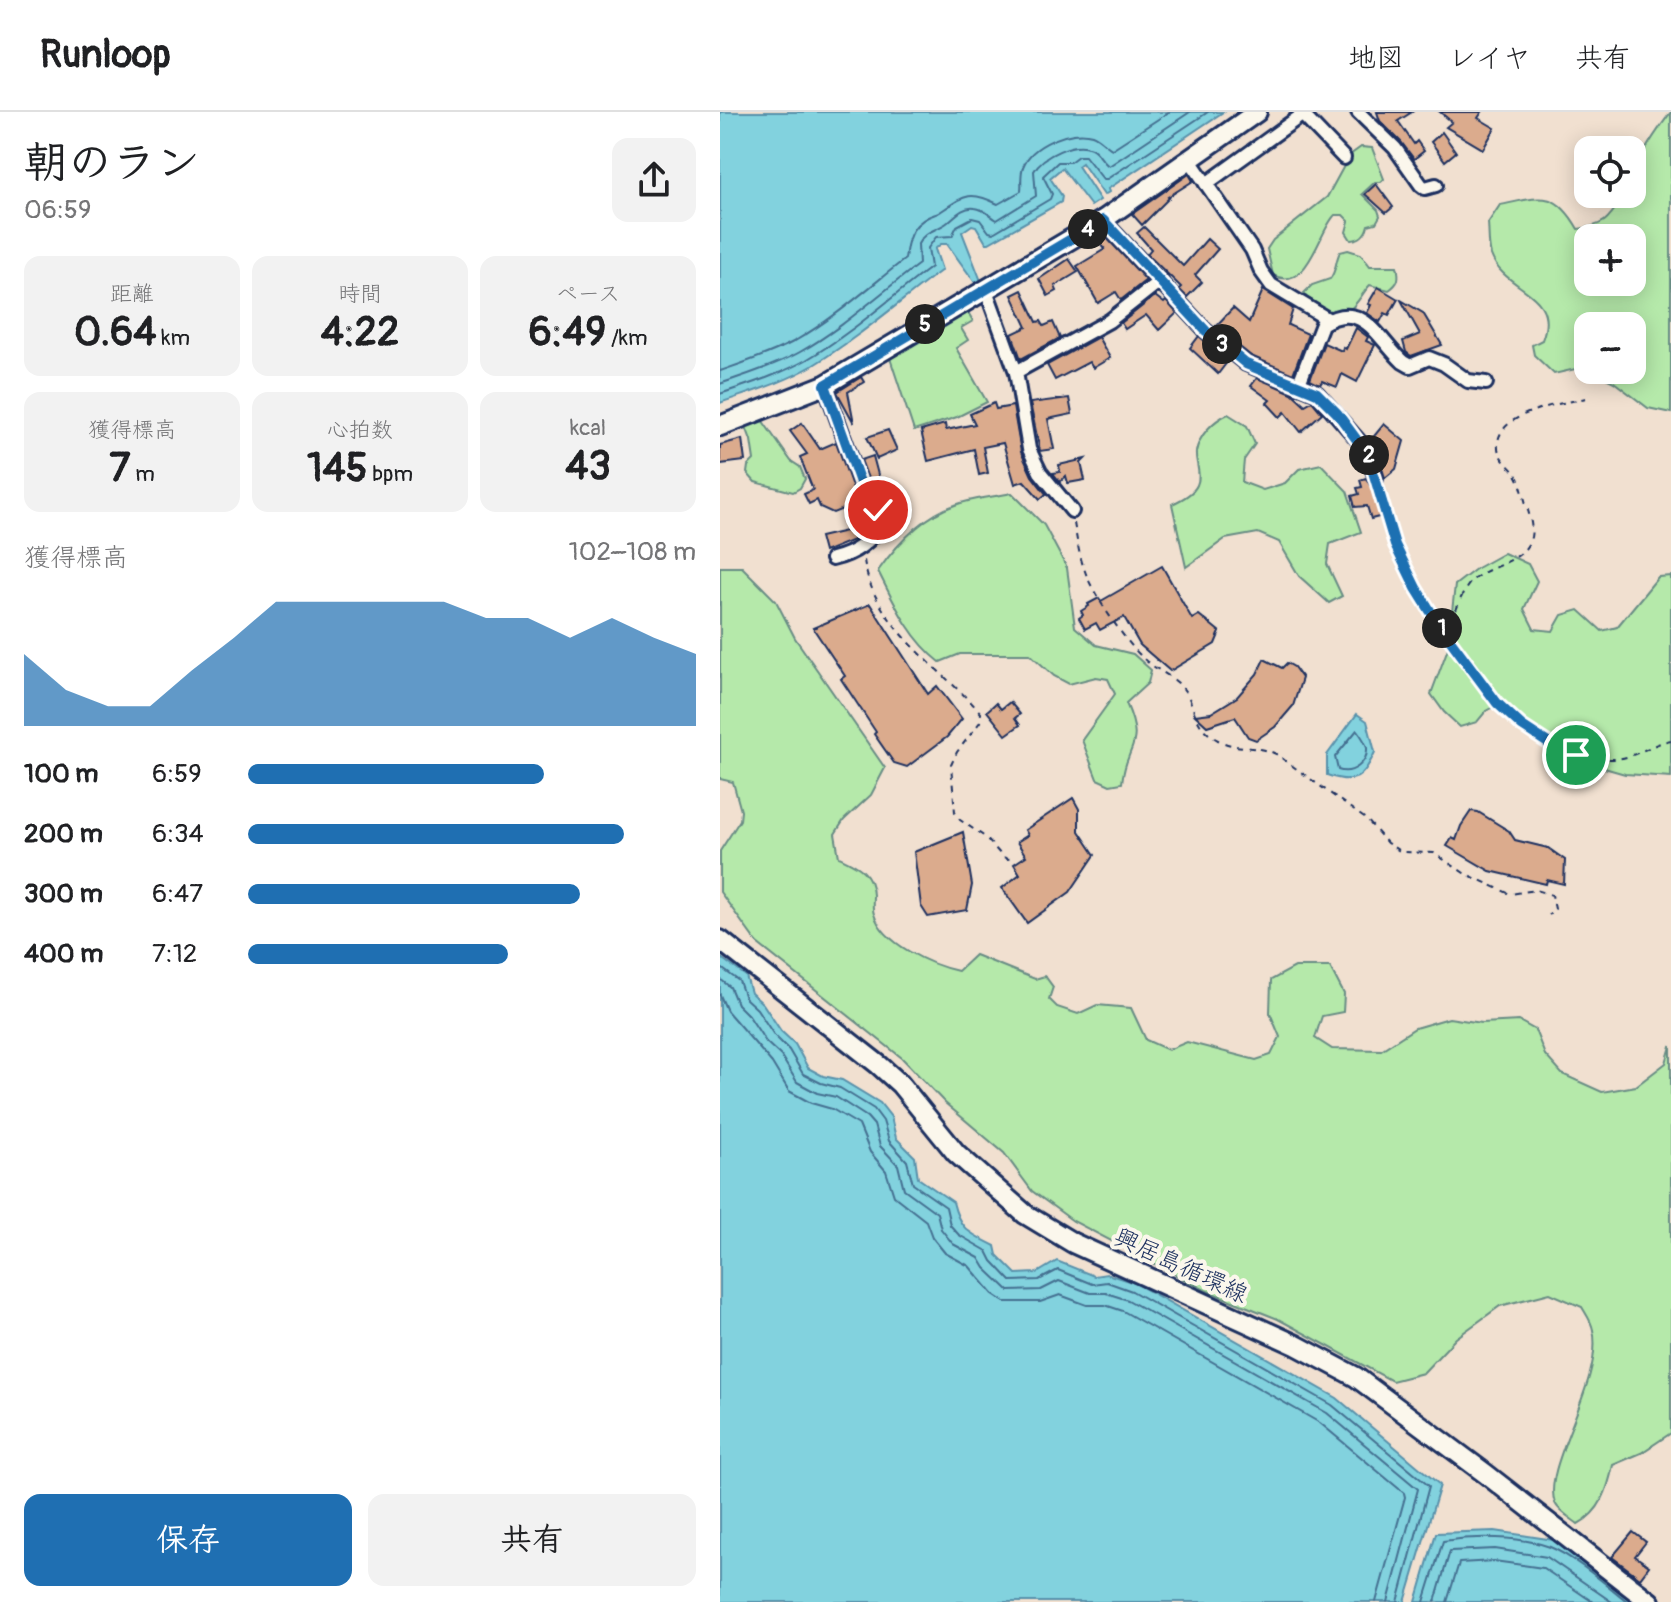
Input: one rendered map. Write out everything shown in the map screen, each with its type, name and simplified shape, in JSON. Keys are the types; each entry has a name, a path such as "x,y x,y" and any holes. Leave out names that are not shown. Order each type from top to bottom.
{"main road":[{"path":"720,426 825,385 1103,220 1257,112"},
{"name":"興居島循環線","path":"720,940 879,1065 900,1084 956,1153 1025,1214 1073,1243 1296,1345 1356,1377 1650,1602"}],"street":[{"path":"1358,112 1395,148 1421,185 1425,188 1436,185"},
{"path":"1206,184 1303,113 1344,158"},
{"path":"1189,159 1252,250 1271,285 1329,320"},
{"path":"1103,220 1206,331 1246,364 1317,393 1337,413 1368,455 1376,479"},
{"path":"1016,372 1109,321 1161,280"},
{"path":"986,290 1016,372 1029,449 1040,472 1072,511"},
{"path":"1298,386 1322,324 1329,320 1356,317 1377,331 1389,349 1410,366 1429,358 1444,364 1468,381 1486,383"},
{"path":"825,385 866,499 878,510 882,522 875,536 862,547 832,559"}],"path":[{"path":"1444,631 1451,624 1463,591 1472,580 1517,557 1530,542 1531,519 1519,480 1503,461 1498,449 1499,436 1509,422 1523,414 1586,398"},
{"path":"1376,479 1395,545 1416,588 1497,703 1522,726 1551,745 1576,755 1613,759 1632,756 1671,740"},
{"path":"1072,511 1086,574 1117,628 1143,660 1180,684 1187,693 1195,719 1209,734 1229,745 1276,754 1367,820 1387,843 1401,852 1434,853 1464,873 1510,894 1536,890 1552,895 1555,909 1549,915"},
{"path":"862,547 866,576 887,613 914,648 981,713 980,722 951,765 955,812 960,820 985,837 1002,856 1015,858"}],"green space":[{"path":"1671,112 1671,413 1648,408 1617,384 1646,384 1646,312 1574,312 1574,369 1554,374 1534,355 1532,345 1542,340 1546,324 1544,311 1538,301 1498,267 1490,251 1488,223 1500,205 1546,199 1562,207 1575,224 1574,296 1646,296 1646,224 1598,224 1616,208 1646,208 1646,150"},
{"path":"1361,147 1372,148 1384,179 1375,182 1362,194 1378,210 1380,216 1376,223 1368,225 1360,238 1351,240 1346,232 1349,221 1343,215 1335,215 1304,268 1295,276 1285,278 1273,275 1267,249 1273,240 1327,197 1350,155"},
{"path":"1348,250 1361,254 1370,266 1397,266 1398,280 1389,290 1370,285 1355,305 1343,313 1323,311 1312,304 1304,293 1312,285 1330,279 1340,252"},
{"path":"965,307 973,321 961,328 968,340 956,348 987,402 957,417 914,431 888,352"},
{"path":"1228,414 1247,426 1255,444 1244,460 1242,482 1263,490 1285,483 1299,469 1321,464 1347,491 1361,532 1330,544 1327,564 1342,596 1329,603 1299,576 1279,542 1258,533 1225,539 1186,567 1172,504 1195,488 1199,477 1196,452 1200,440 1217,420"},
{"path":"760,417 791,461 800,467 805,479 800,488 793,492 755,482 747,473 748,466 754,460 745,424"},
{"path":"1012,493 1044,525 1067,568 1075,627 1096,645 1133,654 1151,670 1148,683 1126,703 1135,738 1122,783 1110,785 1097,779 1082,740 1115,694 1108,679 1096,677 1069,684 1054,676 1030,654 960,654 940,662 911,632 878,571 902,541 932,516 962,503"},
{"path":"1504,553 1528,564 1537,581 1524,609 1534,629 1553,631 1562,615 1579,610 1602,631 1617,627 1658,577 1671,576 1671,777 1625,774 1559,755 1495,706 1477,722 1460,727 1444,712 1431,694 1448,648 1455,585"},
{"path":"720,567 742,567 776,601 795,638 885,768 871,795 844,820 835,834 839,857 858,867 870,881 874,914 879,925 909,952 958,971 975,955 1035,979 1045,976 1053,987 1049,999 1057,1007 1078,1014 1097,1005 1131,1008 1146,1040 1168,1050 1187,1042 1256,1060 1271,1055 1280,1037 1270,1013 1271,980 1295,967 1330,967 1344,994 1343,1012 1322,1016 1315,1038 1332,1049 1381,1050 1415,1028 1449,1018 1482,1023 1519,1021 1535,1030 1545,1055 1562,1074 1602,1092 1636,1086 1666,1063 1671,1046 1671,1433 1641,1453 1613,1465 1606,1491 1586,1519 1578,1524 1562,1512 1555,1503 1553,1488 1564,1446 1583,1397 1594,1350 1592,1327 1582,1307 1550,1293 1500,1306 1456,1338 1423,1373 1392,1381 1278,1319 1205,1290 1073,1221 1032,1191 1004,1153 945,1103 902,1058 757,943 720,892 720,851 740,820 741,811 733,782 720,779"}],"water":[{"path":"720,112 1223,112 1108,189 1109,192 1104,195 1082,163 1078,166 1100,200 1091,206 1062,168 1050,178 1062,196 1061,202 989,243 976,226 972,225 962,232 981,281 976,284 947,244 941,244 935,249 942,270 846,344 790,377 720,403"},
{"path":"1357,714 1367,721 1375,752 1371,761 1362,774 1351,779 1327,775 1327,755"},
{"path":"720,957 746,976 751,993 795,1044 808,1068 823,1076 842,1080 880,1103 891,1117 896,1138 915,1157 918,1178 953,1202 963,1225 995,1246 997,1255 1016,1274 1037,1273 1057,1261 1094,1276 1107,1274 1135,1283 1337,1398 1440,1485 1405,1602 720,1602"},
{"path":"1495,1531 1554,1540 1601,1570 1641,1602 1416,1602 1436,1533"}],"building":[{"path":"1377,112 1412,112 1398,121 1414,144 1417,141 1424,151 1414,159 1380,121"},
{"path":"1440,112 1482,112 1478,118 1495,128 1483,149 1446,127 1452,122"},
{"path":"1442,132 1456,152 1445,161 1431,142"},
{"path":"1189,174 1193,181 1168,197 1142,225 1132,214"},
{"path":"1376,184 1393,207 1386,213 1365,194"},
{"path":"1144,227 1183,266 1207,239 1218,249 1195,275 1202,282 1187,297 1179,289 1181,287 1147,254 1151,249 1137,233"},
{"path":"1103,234 1146,280 1121,300 1116,292 1098,303 1077,266 1105,249 1096,238"},
{"path":"1069,259 1078,272 1055,286 1057,291 1048,296 1039,279"},
{"path":"1378,287 1398,299 1389,315 1385,313 1380,322 1367,313 1371,305 1368,304"},
{"path":"1022,290 1037,322 1041,321 1044,326 1053,322 1060,338 1021,359 1012,334 1027,327 1012,295"},
{"path":"1263,290 1293,309 1288,325 1308,334 1293,374 1251,356 1215,327 1233,308 1249,322"},
{"path":"1155,296 1164,303 1166,301 1177,313 1159,330 1146,315 1125,329 1121,323"},
{"path":"1401,300 1423,313 1442,345 1411,356 1406,352 1403,341 1420,334"},
{"path":"1356,328 1368,337 1366,341 1375,345 1357,382 1342,374 1337,387 1310,380 1324,343 1342,351"},
{"path":"1199,336 1228,361 1218,374 1190,348"},
{"path":"1098,337 1110,358 1093,368 1089,362 1055,380 1047,365"},
{"path":"861,377 864,382 848,392 854,423 837,392"},
{"path":"1257,378 1292,393 1305,405 1312,401 1322,413 1301,432 1285,412 1280,417 1267,403 1270,400 1251,386"},
{"path":"1069,398 1072,414 1048,419 1054,449 1040,451 1030,403"},
{"path":"994,403 996,409 1013,406 1021,452 1032,476 1046,494 1040,499 1024,481 1015,484 1003,443 983,447 988,473 979,475 974,449 928,461 921,431 945,424 946,430 975,424 970,414"},
{"path":"802,423 820,449 836,442 858,503 833,513 820,507 817,500 809,504 804,494 813,490 800,457 807,454 790,431"},
{"path":"1384,424 1404,441 1396,469 1385,478 1381,465 1386,461 1370,441"},
{"path":"888,430 897,450 877,459 867,437"},
{"path":"742,439 745,461 720,464 720,445"},
{"path":"873,456 881,486 872,489 861,460"},
{"path":"1085,459 1081,463 1085,480 1068,483 1066,476 1060,482 1053,473 1060,472 1059,465"},
{"path":"1366,478 1375,488 1383,516 1371,519 1367,506 1355,507 1352,496 1359,494 1357,488 1362,487 1360,480"},
{"path":"863,527 864,532 856,539 824,552 820,537"},
{"path":"1162,566 1192,619 1199,615 1220,632 1215,644 1170,671 1140,645 1124,617 1100,630 1096,623 1085,629 1079,618 1088,604 1099,598 1101,601"},
{"path":"870,604 928,694 937,686 962,719 947,737 907,767 894,763 874,734 876,732 841,679 845,676 813,628"},
{"path":"1264,659 1282,668 1287,663 1302,678 1293,706 1275,727 1256,740 1248,737 1235,717 1207,726 1195,715 1211,713 1237,697 1257,674"},
{"path":"1010,702 1020,714 1015,718 1020,725 1006,735 987,711 996,703 1001,709"},
{"path":"1073,798 1079,809 1079,831 1095,855 1070,892 1027,923 1002,888 1020,874 1014,864 1026,856 1017,842 1028,835 1025,830"},
{"path":"1471,811 1509,831 1515,840 1548,848 1565,860 1564,884 1547,880 1546,884 1490,871 1447,846 1452,838 1456,840"},
{"path":"963,832 972,885 967,910 928,917 921,906 914,852"},
{"path":"1633,1532 1646,1542 1635,1556 1649,1566 1640,1578 1612,1557"}],"route":[{"path":"878,510 866,499 825,385 1103,220 1206,331 1246,364 1317,393 1337,413 1368,455 1395,545 1439,625 1497,703 1522,726 1551,745 1576,755"}]}
